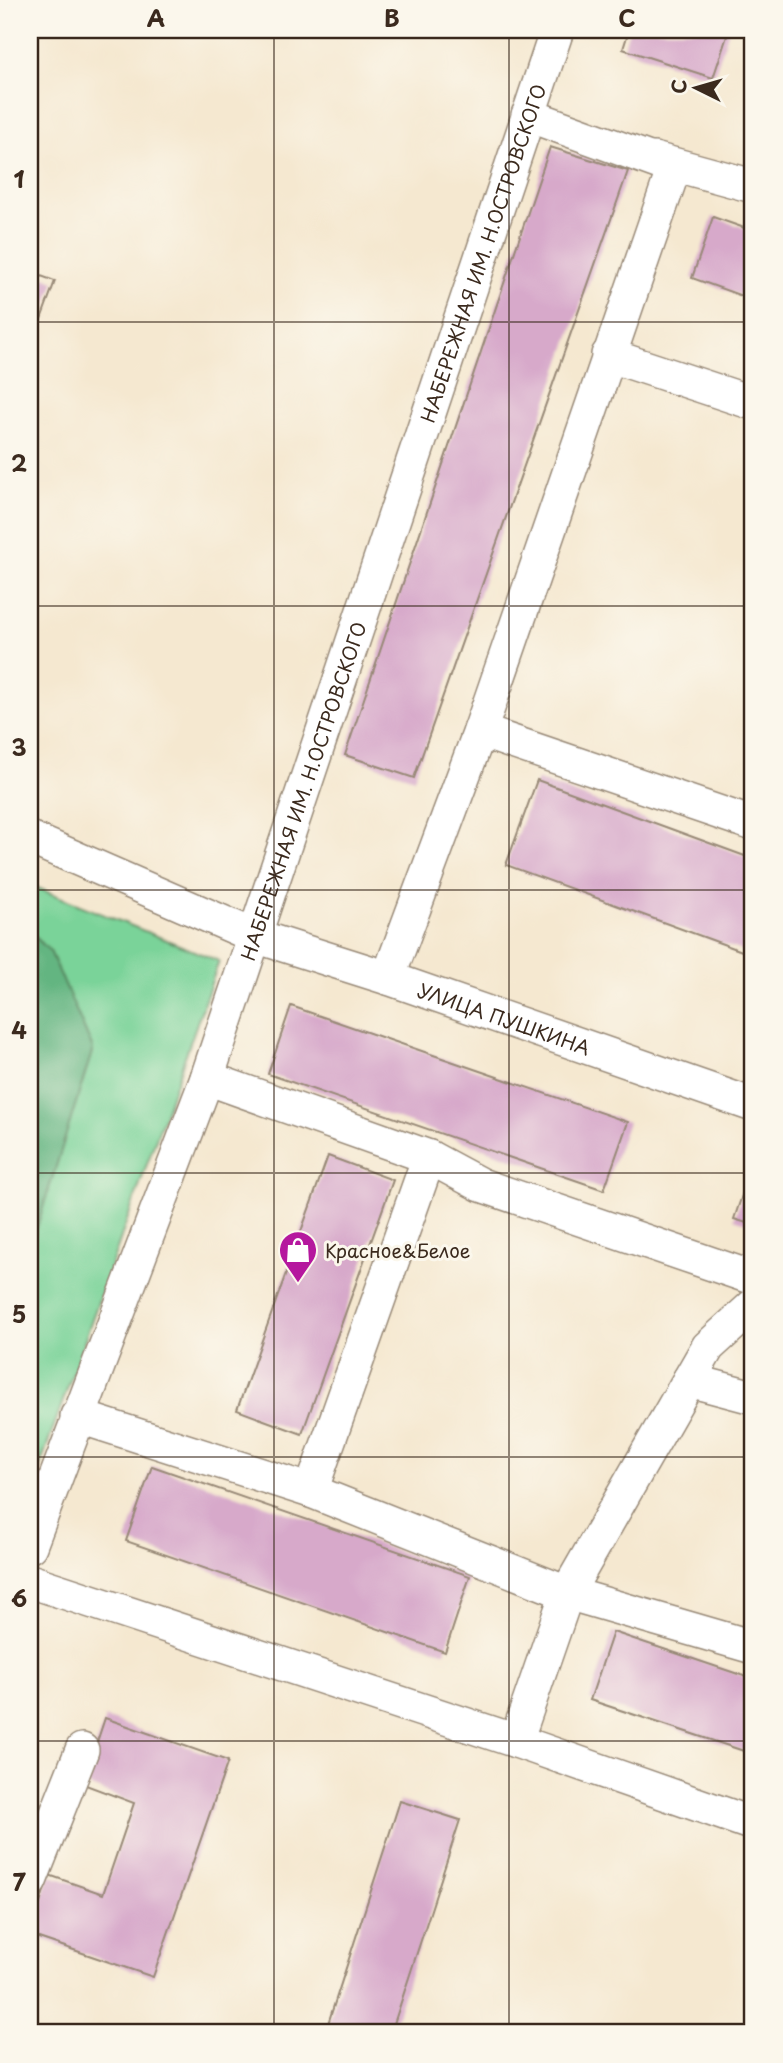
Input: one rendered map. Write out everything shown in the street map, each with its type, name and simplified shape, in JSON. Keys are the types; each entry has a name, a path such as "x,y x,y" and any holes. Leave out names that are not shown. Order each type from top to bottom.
{"street":[{"name":"НАБЕРЕЖНАЯ ИМ. Н.ОСТРОВСКОГО","path":"30,1546 206,1078 557,30"},
{"path":"388,978 480,731 674,168 528,115"},
{"path":"638,155 753,186"},
{"path":"608,355 753,403"},
{"path":"480,731 753,824"},
{"name":"УЛИЦА ПУШКИНА","path":"30,838 252,935 388,978 753,1105"},
{"path":"206,1078 429,1157 481,1185 753,1278"},
{"path":"311,1491 429,1157"},
{"path":"516,1741 567,1593 708,1347 753,1306"},
{"path":"689,1380 753,1397"},
{"path":"77,1416 311,1491 567,1593 753,1647"},
{"path":"30,1581 516,1741 753,1824"},
{"path":"30,1881 82,1751"}],"green space":[{"path":"30,885 219,961 30,1494"},
{"path":"30,932 50,951 93,1049 30,1249"}],"building":[{"path":"629,30 729,30 713,78 623,49"},
{"path":"550,147 628,171 414,778 345,755"},
{"path":"713,217 753,231 753,300 692,278"},
{"path":"30,272 55,281 30,349"},
{"path":"537,780 753,859 753,955 506,865"},
{"path":"291,1006 628,1122 604,1190 268,1074"},
{"path":"328,1156 393,1180 302,1434 237,1410"},
{"path":"749,1175 753,1176 753,1225 734,1219"},
{"path":"152,1466 470,1576 445,1652 126,1541"},
{"path":"613,1632 753,1679 753,1754 590,1700"},
{"path":"105,1718 228,1761 153,1977 30,1935 49,1875 103,1894 134,1803 83,1784"},
{"path":"400,1801 460,1820 391,2033 325,2033"}],"place":[{"name":"Красное&Белое","path":"298,1284"}]}
